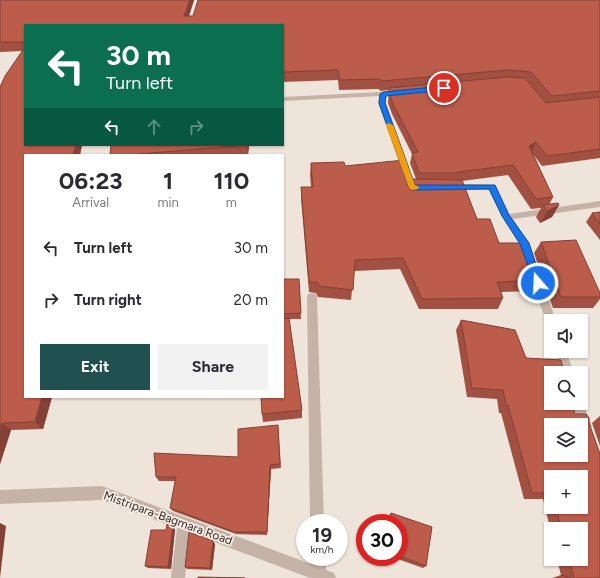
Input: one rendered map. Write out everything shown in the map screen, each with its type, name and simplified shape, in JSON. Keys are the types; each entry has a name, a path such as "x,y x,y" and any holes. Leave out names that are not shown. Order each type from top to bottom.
{"street":[{"path":"284,99 406,92"},
{"path":"383,94 382,103 410,180"},
{"path":"444,187 492,187 507,217 524,243 548,314"},
{"path":"507,217 600,204"},
{"path":"312,297 317,514"},
{"path":"580,410 591,441"},
{"name":"Mistripara-Bagmara Road","path":"0,497 102,492 324,576"},
{"path":"178,578 184,523"},
{"path":"321,566 324,576"}],"building":[{"path":"0,0 190,0 184,16 193,16 198,0 600,0 600,91 552,96 531,72 508,70 381,81 380,79 340,80 338,70 284,72 284,24 24,24 24,42 0,42"},
{"path":"24,48 24,146 76,146 73,154 24,154 24,398 42,398 35,422 2,423 0,429 0,87 5,76"},
{"path":"507,77 525,78 546,103 600,97 600,149 547,156 536,142 529,146 553,197 536,199 513,165 458,173 419,173 412,153 418,152 393,104 389,93 389,88"},
{"path":"111,146 235,146 139,154 110,154"},
{"path":"404,160 412,179 462,180 477,219 490,219 499,243 528,243 541,280 497,282 503,298 422,299 403,258 355,260 353,290 319,286 317,282 309,282 301,187 313,187 311,163 344,162 345,166"},
{"path":"558,203 559,205 547,211 543,205"},
{"path":"600,212 600,224 592,213"},
{"path":"576,240 600,293 600,297 561,297 541,242"},
{"path":"284,279 299,279 301,313 284,314"},
{"path":"289,318 302,410 262,414 261,398 284,398 284,319"},
{"path":"461,320 515,330 526,358 561,360 562,366 544,366 544,410 574,410 575,414 586,414 589,418 589,423 600,454 600,578 574,578 571,566 588,566 588,522 559,522 558,514 588,514 588,470 544,470 544,493 532,493 503,390 472,388"},
{"path":"278,425 280,464 270,465 267,532 234,532 170,508 176,477 156,477 154,453 238,457 238,429"},
{"path":"408,519 432,527 426,566 408,559"},
{"path":"167,524 173,526 168,567 145,566 151,530 166,530"},
{"path":"189,532 213,541 210,568 185,567"},
{"path":"561,575 571,578 561,578"},
{"path":"198,577 245,578 198,578"}],"slow traffic":[{"path":"390,125 412,188 415,187"}],"route":[{"path":"444,88 383,94 382,103 412,188 492,187 506,216 524,243 538,283"}]}
